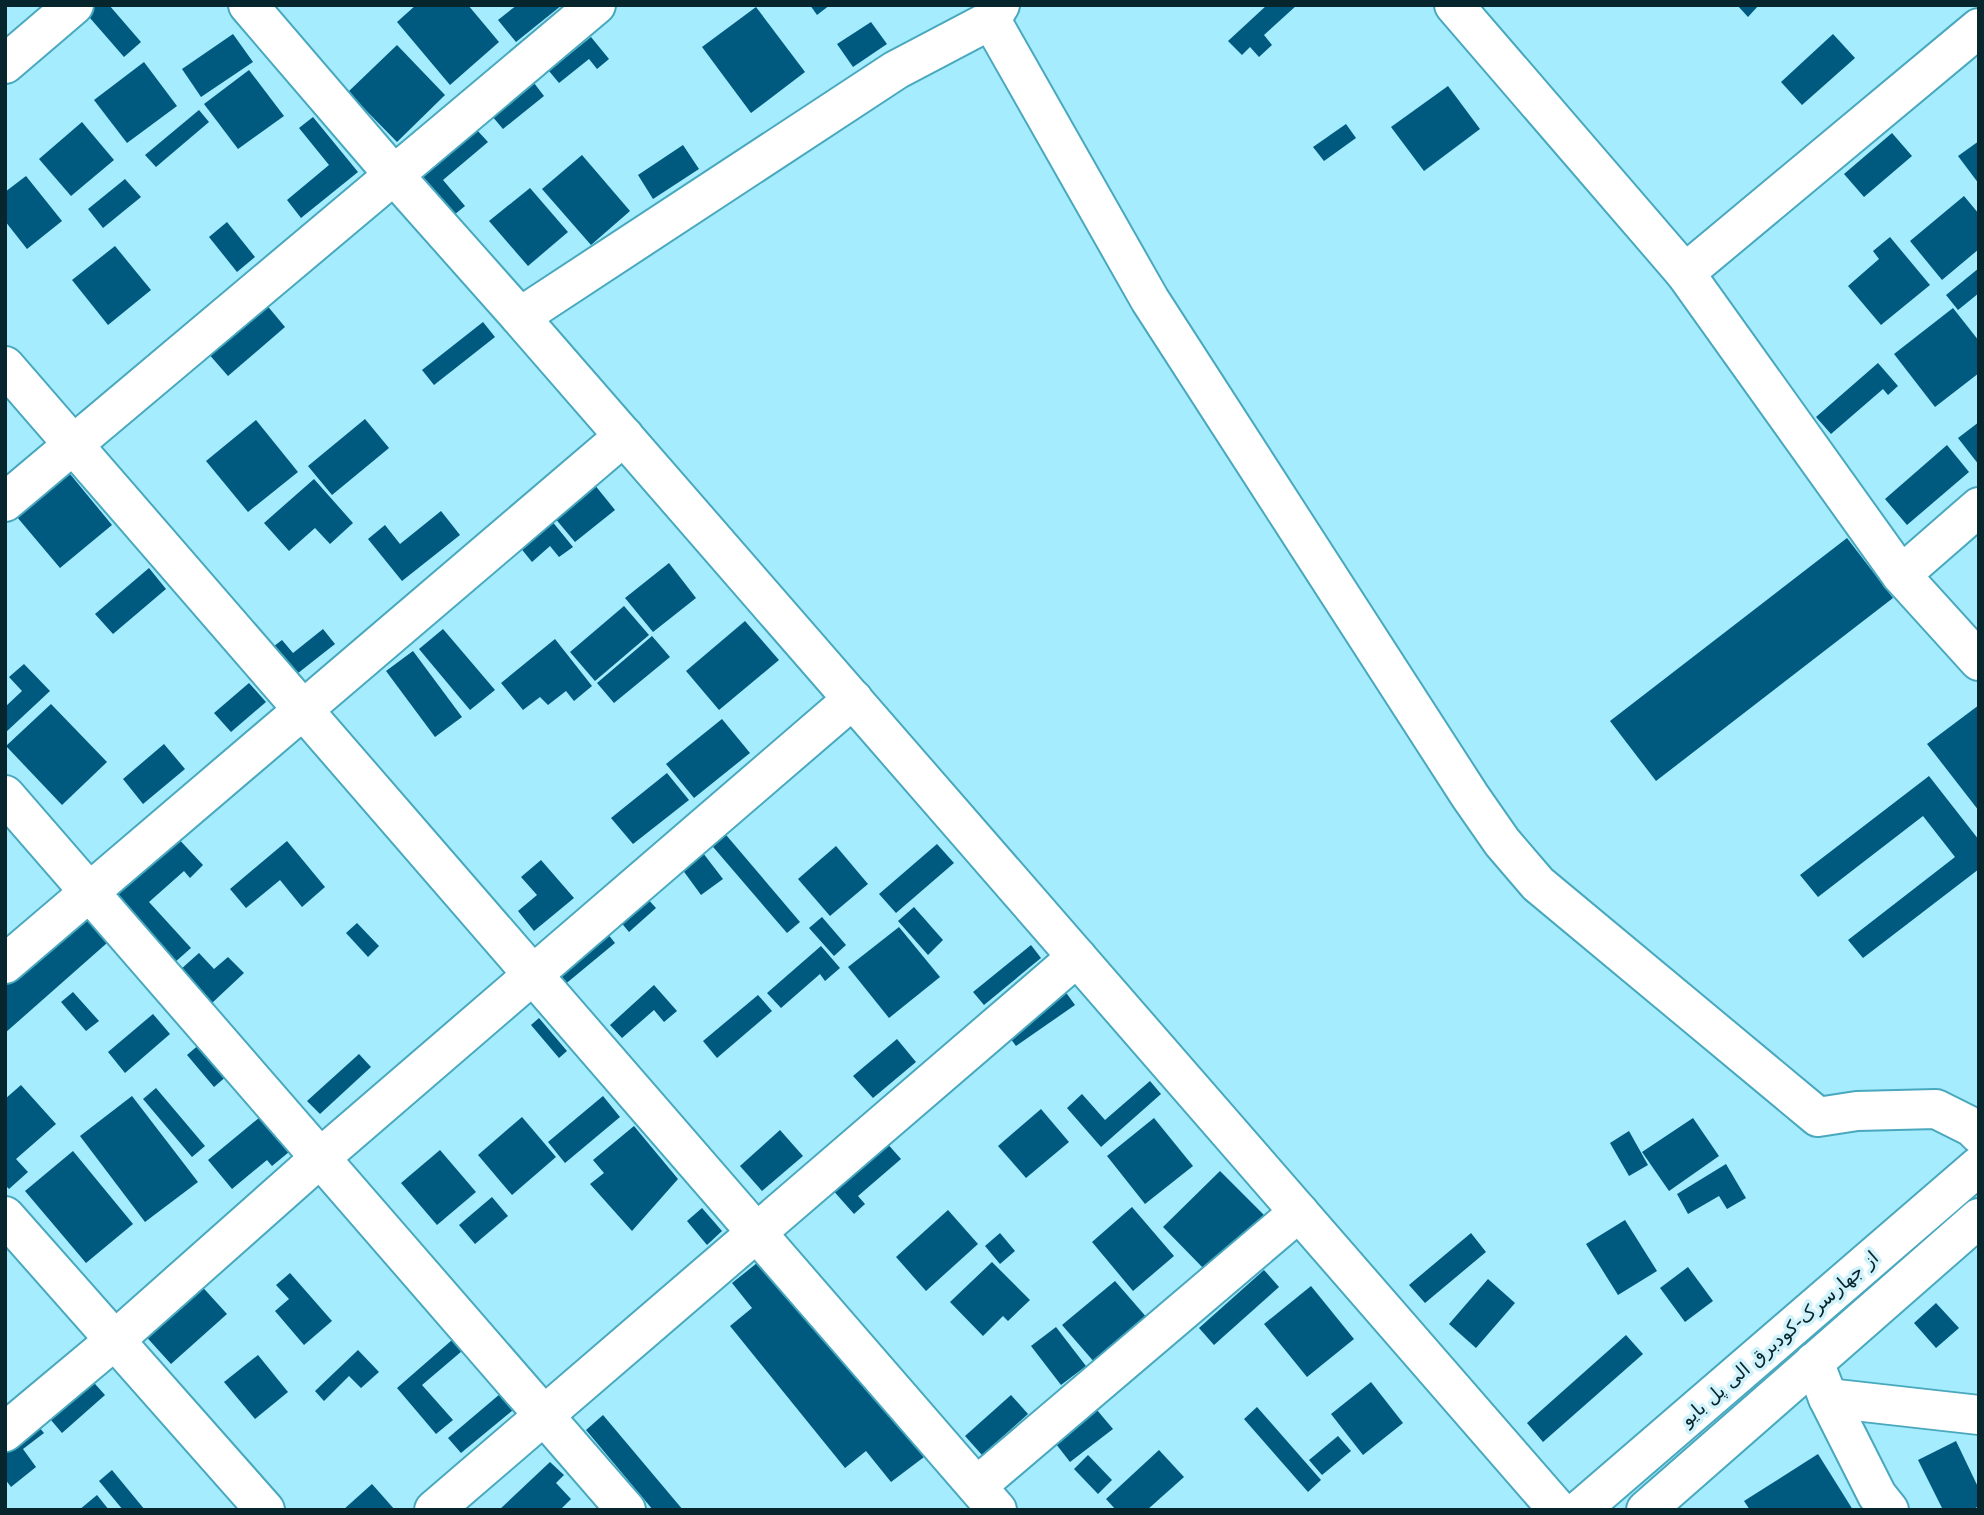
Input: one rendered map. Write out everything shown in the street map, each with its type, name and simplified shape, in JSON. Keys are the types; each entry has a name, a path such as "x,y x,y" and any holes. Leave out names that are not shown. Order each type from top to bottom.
{"street":[{"path":"5,64 74,5"},
{"path":"248,5 1558,1510"},
{"path":"5,502 596,5"},
{"path":"1454,5 1685,273 1901,575 1979,661"},
{"path":"520,317 896,70 995,13 1150,300 1470,796 1502,842 1538,884 1818,1117 1857,1111 1936,1109 1972,1126 1979,1134"},
{"path":"1685,273 1979,28"},
{"path":"5,366 987,1498 1298,1212"},
{"path":"5,964 624,436"},
{"path":"1901,575 1979,507"},
{"path":"5,1432 115,1340 320,1157 853,699"},
{"path":"5,795 626,1510"},
{"path":"434,1510 1077,957"},
{"name":"از جهارسرک-کودبرق الی پل بایو","path":"1580,1510 1979,1166"},
{"path":"5,1216 265,1510"},
{"path":"1646,1510 1979,1218"},
{"path":"1815,1362 1828,1398 1877,1495 1889,1510"},
{"path":"1828,1398 1979,1415"}],"building":[{"path":"88,5 109,5 141,42 124,57 83,10"},
{"path":"416,5 468,5 499,42 450,85 397,22"},
{"path":"517,5 562,5 516,42 498,20"},
{"path":"810,5 830,5 817,15"},
{"path":"1267,5 1297,5 1264,35 1272,45 1259,57 1250,47 1242,55 1228,41"},
{"path":"1737,5 1759,5 1748,17"},
{"path":"756,7 805,72 751,113 702,47"},
{"path":"871,22 887,44 853,67 837,44"},
{"path":"233,34 253,62 201,97 182,69"},
{"path":"1833,34 1855,58 1802,105 1781,82"},
{"path":"591,37 609,59 597,69 589,59 559,83 549,71"},
{"path":"397,45 445,95 397,142 348,92"},
{"path":"144,62 177,106 127,143 94,100"},
{"path":"249,70 284,116 238,149 204,104"},
{"path":"534,83 544,96 503,129 492,116"},
{"path":"1448,86 1480,129 1424,171 1391,127"},
{"path":"199,110 209,122 156,167 145,155"},
{"path":"313,117 358,172 301,218 287,200 329,165 299,128"},
{"path":"82,122 114,160 71,196 39,159"},
{"path":"1346,124 1356,138 1324,161 1313,147"},
{"path":"476,129 488,142 443,180 465,206 454,215 421,176"},
{"path":"1892,133 1912,156 1864,197 1844,174"},
{"path":"1979,141 1979,184 1958,156"},
{"path":"683,145 699,169 653,199 638,175"},
{"path":"582,155 630,211 591,245 542,189"},
{"path":"26,176 62,221 27,249 5,221 5,192"},
{"path":"125,179 141,197 103,228 88,209"},
{"path":"530,188 568,232 528,266 489,221"},
{"path":"1964,196 1979,214 1979,249 1942,280 1910,241"},
{"path":"227,222 255,257 237,272 209,237"},
{"path":"1890,237 1930,285 1881,325 1848,286 1879,259 1873,251"},
{"path":"115,246 151,290 108,325 72,280"},
{"path":"1979,268 1979,293 1958,310 1946,295"},
{"path":"265,303 285,327 228,376 207,352"},
{"path":"1953,308 1979,341 1979,373 1935,407 1894,354"},
{"path":"483,322 495,337 434,385 422,370"},
{"path":"1878,363 1898,386 1888,395 1883,389 1831,434 1816,417"},
{"path":"365,419 389,448 332,495 308,466"},
{"path":"256,420 298,472 248,512 206,461"},
{"path":"1979,422 1979,465 1958,438"},
{"path":"1947,445 1969,472 1907,525 1885,499"},
{"path":"70,474 112,525 60,568 17,517"},
{"path":"314,479 353,523 330,544 315,528 289,551 264,523"},
{"path":"594,484 615,510 575,542 554,517"},
{"path":"441,511 460,535 402,581 368,539 385,525 400,544"},
{"path":"551,520 573,547 559,557 550,546 532,562 519,546"},
{"path":"1847,538 1893,598 1656,781 1610,721"},
{"path":"669,563 696,598 653,632 625,598"},
{"path":"149,568 166,589 113,634 95,614"},
{"path":"624,606 649,635 595,681 570,652"},
{"path":"745,621 779,660 719,710 686,671"},
{"path":"323,629 335,644 288,681 265,653 282,640 293,653"},
{"path":"443,629 495,690 470,710 419,649"},
{"path":"652,636 670,657 614,703 597,683"},
{"path":"555,639 592,686 574,701 566,691 548,705 540,697 523,710 501,683"},
{"path":"413,651 462,717 435,737 386,671"},
{"path":"24,664 50,691 5,733 5,707 22,691 9,677"},
{"path":"249,683 266,702 231,732 214,713"},
{"path":"51,704 107,762 62,805 6,746"},
{"path":"1979,705 1979,811 1927,744"},
{"path":"722,719 750,753 694,798 666,764"},
{"path":"164,744 185,769 143,804 123,779"},
{"path":"667,773 689,800 633,844 611,818"},
{"path":"1929,776 1979,840 1979,869 1863,958 1848,940 1955,857 1923,816 1818,897 1800,875"},
{"path":"721,829 800,922 787,933 708,841"},
{"path":"175,835 203,865 190,878 184,871 149,902 191,948 174,963 111,893"},
{"path":"287,841 325,887 302,907 280,880 246,908 230,889"},
{"path":"937,844 954,863 896,913 879,894"},
{"path":"836,846 868,884 830,916 798,879"},
{"path":"703,853 723,879 701,895 682,869"},
{"path":"541,860 574,898 534,931 518,911 537,895 521,877"},
{"path":"645,896 656,908 629,932 619,920"},
{"path":"914,907 943,940 928,955 898,921"},
{"path":"79,911 107,943 5,1033 5,976"},
{"path":"822,917 846,945 834,956 809,928"},
{"path":"357,923 379,946 368,957 346,933"},
{"path":"899,927 940,977 889,1018 848,967"},
{"path":"603,928 615,943 557,991 545,976"},
{"path":"1031,945 1041,958 984,1005 973,992"},
{"path":"821,946 840,968 825,981 820,974 781,1008 767,993"},
{"path":"199,953 214,969 228,957 244,973 212,1003 180,970"},
{"path":"654,985 677,1011 664,1022 654,1010 622,1038 610,1025"},
{"path":"1062,987 1075,1005 1016,1046 1005,1031"},
{"path":"73,992 99,1021 86,1031 61,1002"},
{"path":"758,995 772,1011 717,1058 703,1041"},
{"path":"153,1014 170,1034 125,1073 108,1052"},
{"path":"539,1018 567,1051 559,1058 531,1025"},
{"path":"897,1039 916,1062 873,1098 853,1076"},
{"path":"201,1043 228,1075 214,1087 187,1055"},
{"path":"359,1054 371,1067 320,1114 307,1101"},
{"path":"1150,1081 1161,1094 1101,1147 1067,1108 1082,1094 1105,1120"},
{"path":"21,1085 56,1124 16,1159 28,1172 9,1189 5,1185 5,1099"},
{"path":"156,1088 205,1146 192,1157 143,1099"},
{"path":"132,1096 198,1182 145,1222 80,1136"},
{"path":"603,1096 620,1117 565,1163 548,1142"},
{"path":"1041,1109 1069,1142 1026,1178 998,1146"},
{"path":"260,1117 289,1152 272,1166 267,1160 232,1189 208,1160"},
{"path":"522,1117 556,1157 512,1195 478,1155"},
{"path":"1154,1118 1193,1166 1145,1204 1107,1156"},
{"path":"1693,1118 1719,1156 1669,1191 1642,1152"},
{"path":"634,1126 678,1179 632,1231 590,1184 604,1173 593,1160"},
{"path":"780,1130 803,1156 762,1191 740,1166"},
{"path":"1629,1131 1648,1165 1629,1176 1610,1143"},
{"path":"885,1141 901,1159 858,1196 865,1204 854,1214 831,1188"},
{"path":"440,1150 476,1192 437,1225 401,1183"},
{"path":"73,1151 133,1224 86,1263 25,1191"},
{"path":"1726,1164 1746,1198 1727,1209 1719,1196 1688,1214 1677,1194"},
{"path":"1220,1171 1264,1215 1207,1272 1163,1227"},
{"path":"492,1197 508,1216 475,1244 459,1225"},
{"path":"1132,1207 1174,1256 1133,1291 1092,1242"},
{"path":"702,1208 722,1231 707,1245 687,1221"},
{"path":"948,1210 978,1244 926,1291 896,1257"},
{"path":"1625,1220 1657,1271 1618,1295 1586,1244"},
{"path":"1000,1233 1015,1251 1000,1264 985,1246"},
{"path":"1471,1233 1486,1252 1425,1303 1409,1285"},
{"path":"767,1255 928,1454 891,1482 866,1451 845,1468 730,1326 752,1308 732,1283"},
{"path":"992,1262 1030,1300 1008,1321 1003,1316 983,1336 950,1302"},
{"path":"1688,1267 1713,1301 1685,1322 1660,1288"},
{"path":"1264,1270 1279,1287 1214,1345 1199,1328"},
{"path":"290,1273 332,1321 304,1345 275,1311 289,1299 276,1285"},
{"path":"1488,1279 1515,1303 1476,1348 1449,1324"},
{"path":"197,1281 227,1314 171,1364 141,1331"},
{"path":"1115,1281 1148,1319 1095,1363 1062,1325"},
{"path":"1311,1286 1354,1339 1307,1377 1264,1324"},
{"path":"1936,1303 1959,1328 1936,1348 1914,1323"},
{"path":"1056,1327 1086,1366 1061,1385 1031,1346"},
{"path":"1626,1335 1643,1354 1543,1442 1527,1423"},
{"path":"452,1340 462,1351 422,1385 453,1420 436,1434 397,1388"},
{"path":"358,1350 379,1372 361,1388 349,1376 324,1401 315,1391"},
{"path":"258,1355 288,1392 255,1419 224,1382"},
{"path":"87,1375 105,1395 62,1433 45,1413"},
{"path":"1371,1382 1403,1423 1363,1455 1331,1414"},
{"path":"500,1394 513,1410 461,1453 448,1438"},
{"path":"1011,1395 1028,1414 982,1455 965,1436"},
{"path":"1257,1407 1321,1480 1308,1492 1244,1419"},
{"path":"1097,1410 1113,1429 1070,1462 1056,1444"},
{"path":"603,1415 683,1510 653,1510 586,1430"},
{"path":"34,1421 44,1433 23,1449 36,1467 11,1487 5,1479 5,1443"},
{"path":"1338,1436 1351,1451 1322,1475 1309,1460"},
{"path":"1956,1441 1979,1489 1979,1506 1972,1510 1943,1510 1918,1460"},
{"path":"1159,1450 1184,1477 1147,1510 1116,1510 1106,1499"},
{"path":"1818,1454 1853,1510 1750,1510 1744,1501"},
{"path":"1088,1455 1112,1480 1098,1494 1074,1469"},
{"path":"550,1462 564,1475 556,1483 571,1499 560,1510 499,1510"},
{"path":"112,1470 145,1510 123,1510 99,1481"},
{"path":"372,1484 395,1510 343,1510"},
{"path":"97,1495 109,1510 79,1510"}]}
